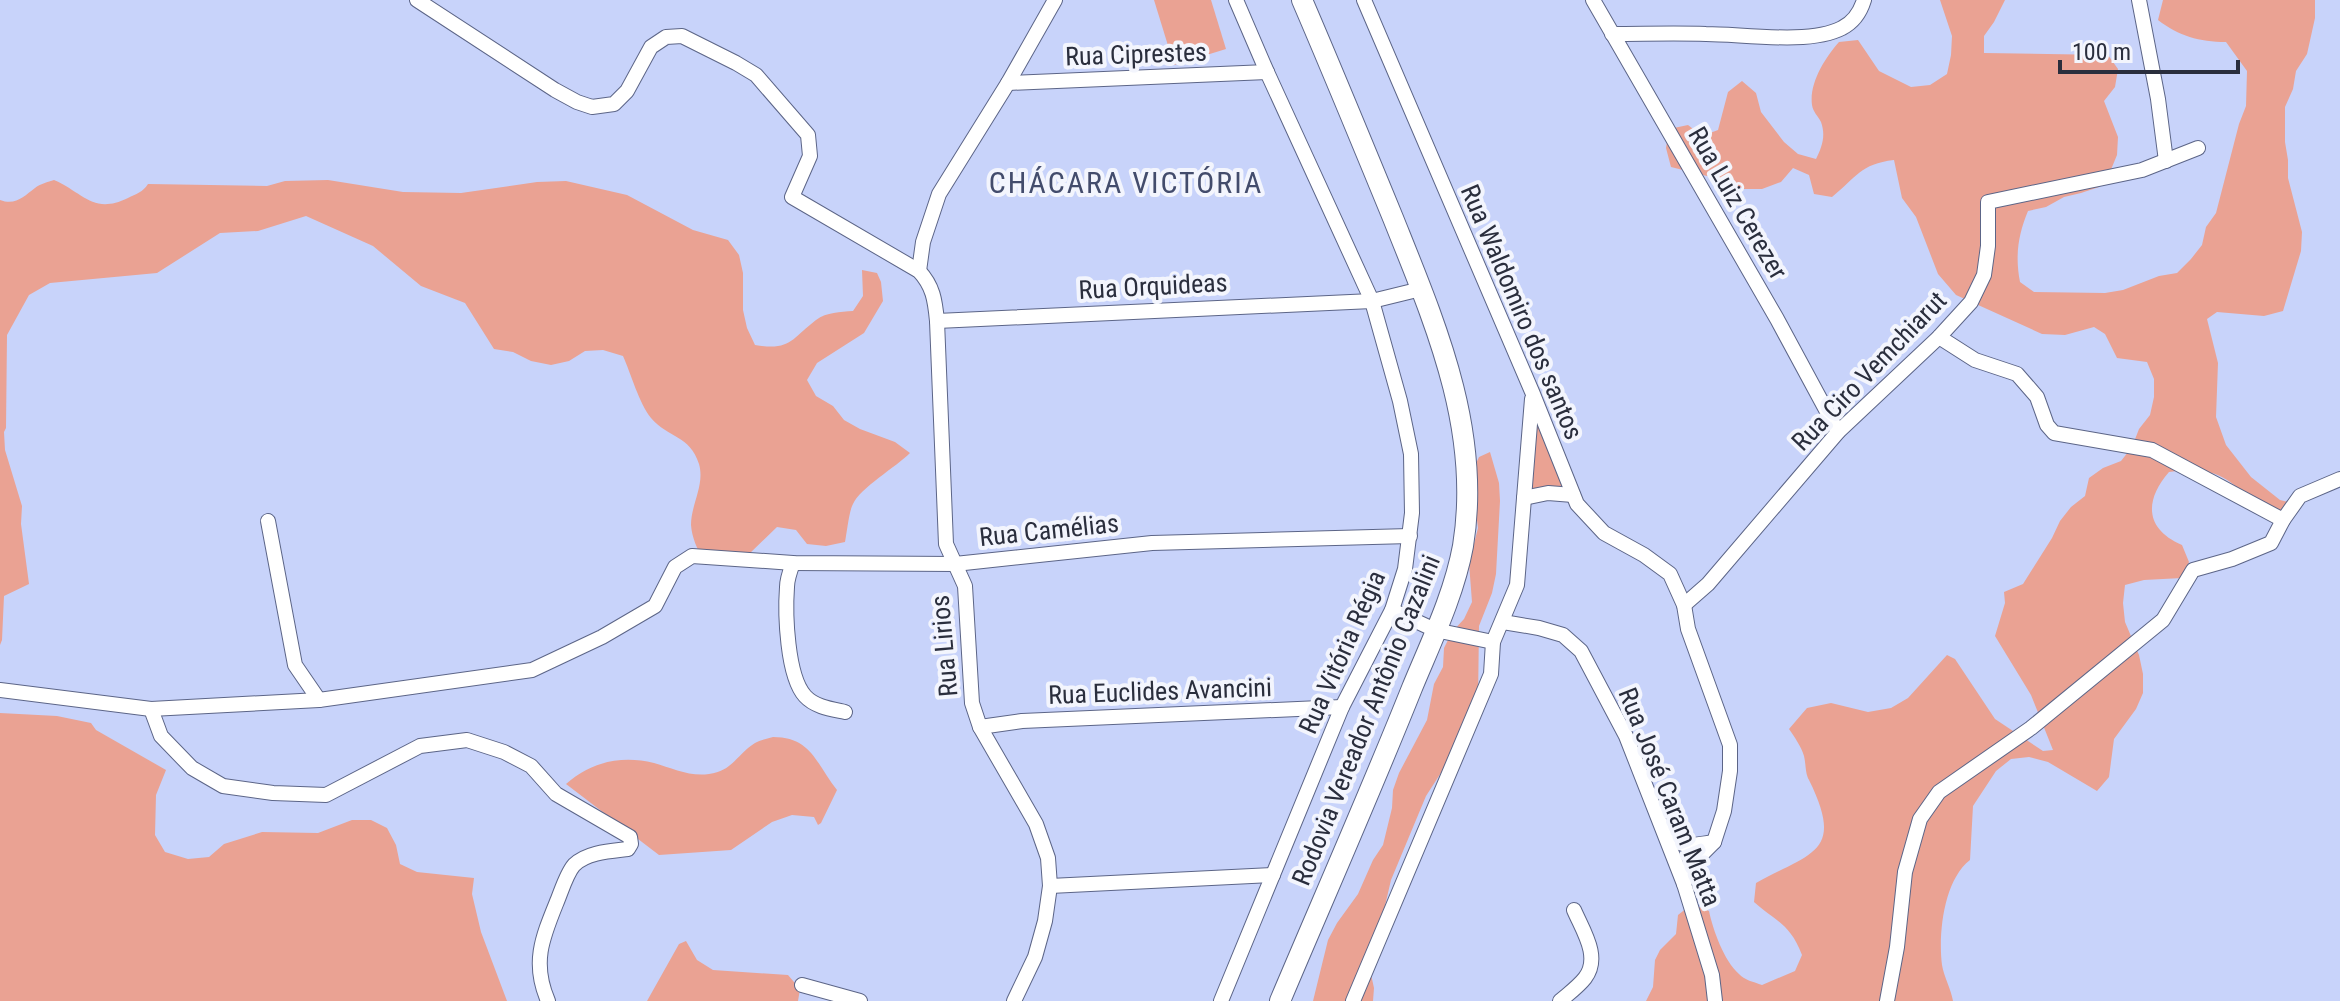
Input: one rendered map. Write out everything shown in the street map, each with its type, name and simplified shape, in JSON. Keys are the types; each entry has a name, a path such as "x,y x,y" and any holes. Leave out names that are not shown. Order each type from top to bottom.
{"main road":[{"name":"Rodovia Vereador Antônio Cazalini","path":"1280,1001 1387,752 1455,580 1466,513 1462,421 1440,337 1302,0"}],"street":[{"path":"417,0 555,90 592,107 614,104 627,91 651,47 666,37 682,36 736,63 764,83 808,135 810,156 792,197 919,271 923,242 939,194 1055,0"},
{"name":"Rua Vitória Régia","path":"1221,1001 1342,707 1392,610 1405,569 1410,536 1411,454 1400,401 1372,301 1236,0"},
{"name":"Rua Waldomiro dos santos","path":"1364,0 1577,504 1604,533 1644,555 1670,574 1684,605 1688,629 1730,745 1724,811 1714,842"},
{"name":"Rua Luiz Cerezer","path":"1593,0 1777,319 1838,432"},
{"path":"1612,34 1821,35 1841,29 1856,18 1864,0"},
{"path":"2139,0 2166,161"},
{"name":"Rua Ciprestes","path":"1008,83 1267,72"},
{"name":"Rua Ciro Vemchiarut","path":"1684,605 1708,584 1838,432 1939,337 1971,302 1984,275 1988,246 1988,202 2142,170 2198,148"},
{"name":"Rua Lirios","path":"919,271 930,283 935,300 946,544 965,586 972,703 980,727 1036,824 1048,858 1050,886 1045,921 1035,957 1014,1001"},
{"name":"Rua Orquideas","path":"937,321 1372,301 1421,289"},
{"path":"1939,337 1975,360 2017,374 2037,397 2047,425 2054,433 2152,450 2283,520"},
{"path":"1353,1001 1491,674 1493,642 1517,585 1533,394"},
{"path":"1887,1001 1897,947 1905,872 1920,819 1939,792 2031,728 2163,620 2193,570 2271,543 2300,496 2340,479"},
{"path":"1524,498 1548,493 1573,495"},
{"path":"268,521 295,665 319,700"},
{"name":"Rua Camélias","path":"319,700 532,670 602,637 655,606 675,567 692,556 793,563 955,564 1152,543 1410,536"},
{"path":"793,563 786,585 790,655 796,682 806,698 824,708 845,712"},
{"path":"1392,610 1435,630 1493,642"},
{"name":"Rua José Caram Matta","path":"1503,622 1563,635 1581,651 1626,736 1684,884 1712,975 1715,1001"},
{"path":"0,690 151,709 319,700"},
{"name":"Rua Euclides Avancini","path":"980,727 1022,721 1342,707"},
{"path":"151,709 161,736 192,768 223,786 273,793 326,795 420,746 467,740 504,752 531,766 556,794 630,837 628,849 589,857 574,865 560,892 543,937 538,961 541,985 548,1001"},
{"path":"1661,827 1678,844 1714,842"},
{"path":"1684,884 1690,866 1714,842"},
{"path":"1050,886 1273,875"},
{"path":"1560,1001 1586,977 1592,962 1591,949 1574,910"},
{"path":"802,985 860,1001"}],"shaded area":[{"path":"1154,0 1211,0 1226,49 1174,65"},
{"path":"1940,0 2005,0 1984,36 1984,53 2108,55 2118,69 2115,87 2104,101 2118,137 2117,155 2110,172 2099,187 2028,211 2018,254 2020,282 2034,292 2105,293 2177,273 2202,245 2206,227 2216,213 2246,106 2247,71 2226,42 2190,37 2166,26 2158,20 2163,0 2315,0 2315,18 2307,54 2296,71 2285,107 2288,178 2302,232 2301,251 2283,311 2264,316 2217,312 2207,319 2218,363 2216,417 2226,445 2251,477 2280,500 2299,505 2298,509 2262,516 2233,484 2212,473 2169,472 2161,483 2152,504 2155,523 2161,531 2182,545 2189,562 2182,578 2144,580 2125,585 2125,622 2139,655 2143,693 2136,709 2114,739 2109,777 2097,791 2048,762 2029,757 2011,759 1996,771 1973,806 1970,860 1954,880 1942,923 1942,965 1953,1001 1646,1001 1653,987 1655,960 1676,934 1678,915 1692,904 1709,911 1724,953 1744,978 1762,985 1795,971 1802,955 1793,936 1754,902 1756,883 1807,856 1823,836 1824,823 1803,752 1789,729 1807,708 1831,703 1868,712 1891,708 1908,698 1947,655 1955,659 1995,719 2043,751 2053,750 2031,695 1995,636 2005,603 2004,592 2023,584 2060,521 2085,496 2089,478 2121,461 2132,447 2139,429 2150,415 2154,397 2154,379 2147,362 2117,358 2105,334 2094,327 2065,335 2042,334 1956,295 1938,274 1916,217 1902,198 1894,160 1866,168 1832,197 1814,194 1809,175 1793,168 1781,182 1762,189 1744,189 1727,181 1671,167 1666,148 1669,129 1688,125 1702,136 1718,130 1728,92 1742,81 1756,93 1761,112 1784,142 1798,154 1816,159 1822,146 1823,132 1813,107 1813,88 1819,71 1834,48 1839,42 1858,40 1879,71 1911,87 1930,85 1947,74 1951,55 1952,36"},
{"path":"54,180 89,200 106,204 134,195 148,184 267,186 285,181 328,180 403,192 461,193 566,181 627,195 693,230 728,240 739,255 743,273 743,310 755,345 784,345 825,315 853,311 863,296 862,270 877,273 883,301 864,333 817,363 807,380 816,396 833,406 844,420 895,442 910,453 857,498 850,511 845,542 826,546 807,544 796,530 777,527 748,555 703,560 691,525 699,487 699,464 690,447 651,418 623,356 603,350 585,351 569,361 551,365 494,349 465,303 421,286 373,246 306,216 258,231 220,233 157,273 50,283 29,295 7,335 5,450 22,506 21,524 29,584 4,596 0,645 0,200 15,201 39,185"},
{"path":"1535,409 1567,491 1528,494"},
{"path":"1490,452 1499,483 1500,501 1496,574 1479,626 1478,701 1446,765 1426,796 1391,880 1370,970 1373,1001 1313,1001 1328,940 1358,894 1383,845 1393,790 1427,720 1434,684 1443,667 1444,648 1472,602 1469,563 1478,528 1471,474 1479,457"},
{"path":"0,713 57,716 91,723 96,730 166,770 156,795 155,835 165,852 188,859 209,857 224,844 262,832 318,833 352,820 371,820 387,828 396,845 400,864 417,872 474,878 472,894 481,932 507,1001 0,1001"},
{"path":"773,737 786,738 805,747 837,790 818,825 814,817 792,815 772,822 731,850 659,855 566,784 586,770 618,760 642,761 681,772 709,774 729,766 755,743"},
{"path":"686,941 697,960 713,970 788,975 800,989 798,1001 647,1001 679,944"}],"district":[{"name":"CHÁCARA VICTÓRIA","path":"1126,182"}]}
